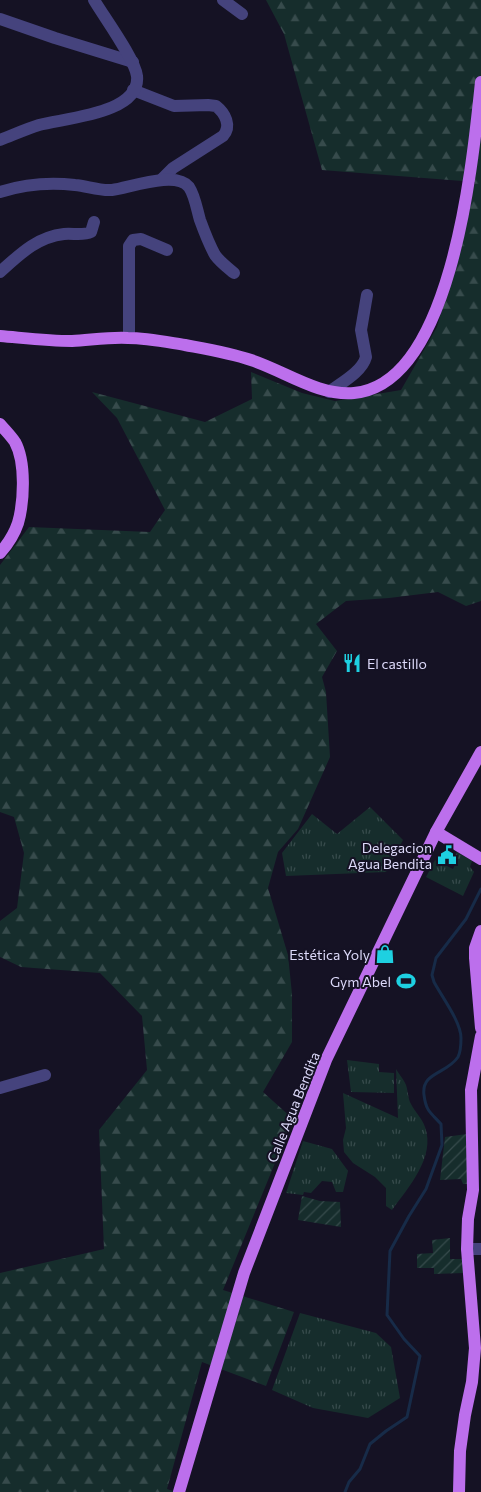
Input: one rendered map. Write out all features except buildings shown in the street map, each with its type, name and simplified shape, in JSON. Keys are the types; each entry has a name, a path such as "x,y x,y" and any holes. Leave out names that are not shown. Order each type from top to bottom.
{"main road":[{"path":"0,336 71,340 129,338 185,345 250,360 329,392 356,393 380,386 389,380 410,359 437,310 468,190 481,82"},
{"path":"0,424 15,443 23,470 22,503 18,523 10,542 0,553"},
{"name":"Calle Agua Bendita","path":"178,1492 244,1273 326,1060 436,832 481,752"},
{"path":"436,832 481,858"},
{"path":"481,930 475,958 481,1028"},
{"path":"459,1492 460,1451 472,1382 475,1348 467,1248 468,1219 473,1190 471,1090 472,1076 481,1036"}],"street":[{"path":"0,140 39,126 108,110 122,104 133,90 137,80 132,62 94,0"},
{"path":"223,0 242,14"},
{"path":"0,19 132,62"},
{"path":"133,90 174,106 216,106 225,118 228,126 224,136 173,168 160,180"},
{"path":"0,192 31,184 56,183 112,190 133,184 160,180 184,183 190,188 200,220 215,255 234,273"},
{"path":"0,272 32,244 47,237 65,234 86,234 91,232 94,222"},
{"path":"129,338 129,246 133,240 141,239 167,250"},
{"path":"329,392 359,369 365,361 366,357 361,330 367,295"},
{"path":"0,1088 45,1075"},
{"path":"467,1248 481,1249"}],"green space":[{"path":"266,0 481,0 481,601 466,606 438,592 346,601 316,624 337,651 322,677 326,692 330,757 298,829 278,852 268,888 288,955 292,994 292,1042 263,1092 293,1119 223,1290 294,1312 266,1386 202,1362 167,1489 176,1492 0,1492 0,1273 104,1249 99,1130 147,1070 142,1016 100,973 21,967 0,957 0,921 17,908 24,853 14,817 0,812 0,565 29,527 150,532 165,510 117,418 92,392 205,422 252,399 251,372 302,393 335,401 401,390 437,327 464,234 475,182 322,170 284,34"},
{"path":"370,807 403,840 386,872 286,876 282,853 312,814 337,834"},
{"path":"457,852 472,861 470,867 474,872 463,896 426,877 435,860 453,869 457,861 454,858"},
{"path":"347,1060 379,1064 379,1072 394,1073 394,1093 351,1092"},
{"path":"396,1069 406,1085 411,1104 424,1124 427,1150 419,1172 392,1210 386,1206 386,1188 375,1177 353,1163 344,1152 343,1140 346,1128 343,1093 398,1118"},
{"path":"467,1134 468,1184 463,1184 461,1179 440,1180 445,1137"},
{"path":"303,1141 332,1149 348,1171 343,1192 336,1192 332,1182 322,1181 311,1193 304,1192 303,1195 286,1193"},
{"path":"302,1196 320,1201 340,1202 341,1227 298,1220"},
{"path":"450,1238 450,1259 463,1259 464,1273 434,1274 434,1268 417,1268 417,1254 433,1253 432,1240"},
{"path":"300,1313 376,1333 391,1347 400,1398 368,1418 313,1408 272,1390"}],"waterway":[{"path":"345,1492 349,1482 360,1469 370,1444 407,1417 420,1356 404,1339 387,1315 390,1251 426,1189 442,1145 441,1124 427,1108 424,1087 431,1077 453,1063 458,1057 460,1048 461,1038 458,1025 432,975 436,958 466,919 481,889"}],"place":[{"name":"El castillo","path":"352,663"},
{"name":"Delegacion Agua Bendita","path":"447,855"},
{"name":"Estética Yoly","path":"385,954"},
{"name":"Gym Abel","path":"406,981"}]}
